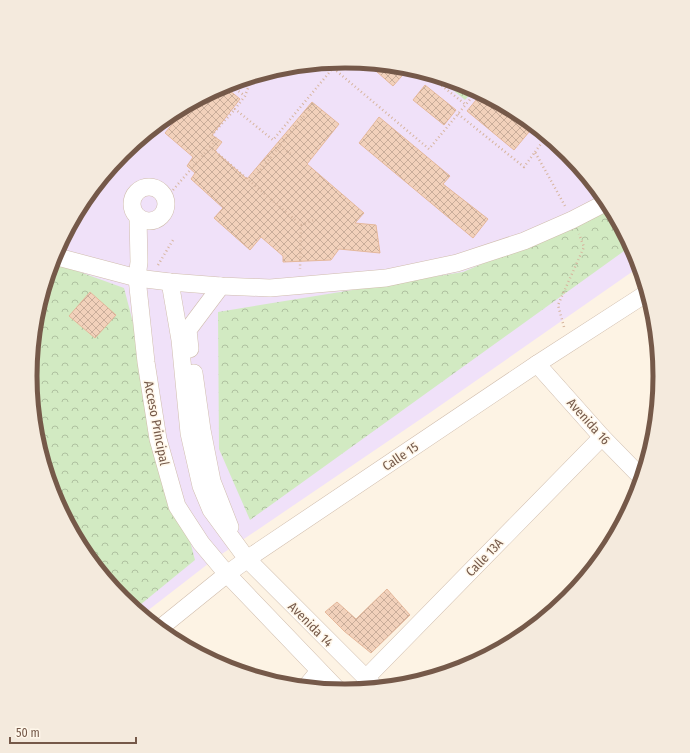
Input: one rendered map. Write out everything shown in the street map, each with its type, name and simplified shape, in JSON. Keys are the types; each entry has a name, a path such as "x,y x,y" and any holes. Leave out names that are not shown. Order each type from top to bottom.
{"street":[{"path":"61,258 137,278 221,286 270,288 386,278 457,263 524,241 572,220 601,205"},
{"name":"Acceso Principal","path":"138,217 139,262 137,278 146,362 158,438 177,506 201,543 227,574"},
{"path":"170,282 180,340 189,433 201,486 211,510 247,559"},
{"path":"221,286 188,330 202,430 212,481 236,543"},
{"name":"Calle 15","path":"164,625 247,559 537,364 643,296"},
{"name":"Avenida 16","path":"537,364 602,437 638,474"},
{"name":"Calle 13A","path":"371,683 602,437"},
{"name":"Avenida 14","path":"247,559 371,683"},
{"name":"Avenida 14","path":"227,574 332,684"},
{"path":"310,682 319,671"}],"path":[{"path":"235,109 273,140 332,69"},
{"path":"334,69 429,149 473,97"},
{"path":"439,83 466,105"},
{"path":"173,190 217,139 212,135 245,96 249,84"},
{"path":"235,89 245,96"},
{"path":"258,173 314,104"},
{"path":"458,114 524,167 543,141"},
{"path":"280,146 292,155"},
{"path":"210,147 302,225"},
{"path":"535,152 566,208"},
{"path":"302,225 314,220"},
{"path":"300,270 302,225"},
{"path":"569,343 558,305 584,247 578,232"},
{"path":"157,265 173,240"}],"shaded area":[{"path":"345,68 405,74 463,92 481,100 516,120 548,145 577,173 601,205 612,223 634,270 431,412 213,560 146,612 113,580 89,548 69,513 53,476 43,437 38,397 37,376 40,336 47,297 53,277 78,222 89,205 113,173 127,159 174,120 209,100 227,92 285,74"}],"green space":[{"path":"449,87 470,95 465,100"},
{"path":"605,212 626,250 250,520 219,449 218,312 463,272"},
{"path":"58,264 124,288 195,560 139,605 113,580 89,548 60,494 47,456 43,437 37,376 43,316 47,297"}],"building":[{"path":"375,70 404,74 393,86"},
{"path":"425,85 456,110 444,125 413,100"},
{"path":"230,91 240,99 212,135 222,142 215,151 247,179 312,102 339,124 307,164 364,213 355,223 376,225 380,253 339,249 331,260 283,262 283,256 261,237 250,250 214,218 223,208 191,179 195,173 187,166 193,157 165,133 177,118 209,100"},
{"path":"477,98 516,120 530,131 514,150 467,111"},
{"path":"379,117 450,176 443,184 488,219 473,238 359,143"},
{"path":"90,292 116,315 95,338 69,316"},
{"path":"387,589 410,615 371,653 344,631 325,612 337,602 356,619"}]}
